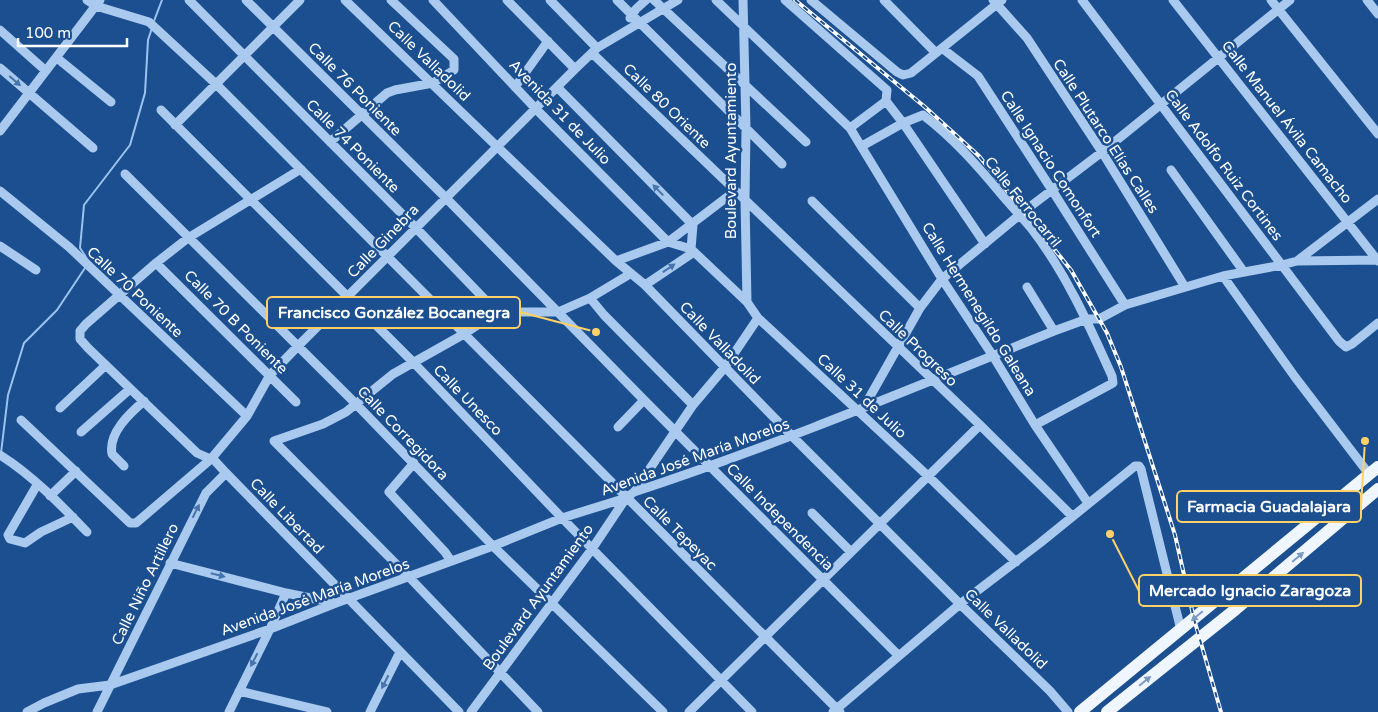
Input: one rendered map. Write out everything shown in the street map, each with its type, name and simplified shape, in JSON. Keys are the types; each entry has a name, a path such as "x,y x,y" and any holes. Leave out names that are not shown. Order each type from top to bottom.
{"main road":[{"path":"1080,712 1092,707 1181,630 1374,470"},
{"path":"1107,712 1236,610 1378,490"}],"street":[{"path":"87,0 149,22 216,84 387,258"},
{"name":"Calle 74 Poniente","path":"189,0 497,312"},
{"name":"Calle 76 Poniente","path":"246,0 558,312"},
{"path":"175,125 300,0"},
{"name":"Calle Valladolid","path":"345,0 616,261 645,285 792,436 1050,691 1068,712"},
{"path":"330,142 360,114 387,93 433,83 454,70 454,58 391,0"},
{"name":"Avenida 31 de Julio","path":"433,0 535,108 668,242"},
{"path":"508,0 575,68"},
{"name":"Calle 80 Oriente","path":"550,0 595,51 745,200"},
{"path":"617,0 639,24 782,164"},
{"name":"Calle Ginebra","path":"623,31 636,9 646,0"},
{"path":"654,0 806,142"},
{"name":"Calle Ginebra","path":"76,472 130,523 136,523 211,459 247,416 270,375 575,68 623,31 639,24 678,0"},
{"name":"Calle Hermenegildo Galeana","path":"716,0 850,128 942,279 993,356 1035,425 1088,503"},
{"name":"Boulevard Ayuntamiento","path":"743,0 746,128 746,302"},
{"path":"785,0 887,90 886,101 904,123 985,244"},
{"path":"811,0 903,75 911,73 939,51 997,1"},
{"name":"Calle Ignacio Comonfort","path":"884,0 939,51 978,76 1124,305"},
{"name":"Calle Adolfo Ruiz Cortines","path":"1082,0 1339,340 1346,347 1378,323"},
{"name":"Calle Manuel Ávila Camacho","path":"1173,0 1378,260"},
{"path":"1271,0 1378,134"},
{"path":"861,409 920,308 942,279 1019,215 1102,152 1290,0"},
{"path":"1367,0 1378,14"},
{"name":"Calle Plutarco Elías Calles","path":"997,1 1027,38 1102,152 1185,288"},
{"path":"0,131 98,3"},
{"path":"0,30 46,71"},
{"path":"515,87 548,41"},
{"path":"57,58 111,102"},
{"path":"0,68 93,148"},
{"path":"557,87 692,224 692,250 645,285"},
{"path":"850,128 886,101"},
{"name":"Calle Unesco","path":"161,110 414,363 562,518 752,712"},
{"name":"Calle Ferrocarril","path":"904,123 923,115 952,140 981,170 1031,228 1087,319 1112,376 1113,383 1035,425"},
{"path":"862,146 904,123"},
{"path":"119,296 188,238 301,169"},
{"path":"1171,170 1244,272"},
{"name":"Calle Corregidora","path":"125,174 357,405 493,546 663,712"},
{"name":"Calle 70 Poniente","path":"0,191 68,248 247,416"},
{"path":"616,261 668,242 735,191"},
{"path":"1297,261 1378,199"},
{"name":"Calle Progreso","path":"745,200 980,425 1072,516"},
{"path":"812,201 920,308"},
{"name":"Calle 31 de Julio","path":"668,242 692,250 746,302 758,318 861,409 1016,562"},
{"path":"0,246 36,270"},
{"name":"Calle Tepeyac","path":"387,258 836,711"},
{"name":"Avenida José María Morelos","path":"26,712 78,689 110,686 270,629 493,546 562,518 626,498 634,492 710,467 861,409 1054,331 1087,319 1099,319 1124,305 1223,276 1282,266 1297,261 1378,260"},
{"name":"Calle 70 B Poniente","path":"156,263 296,402"},
{"path":"538,712 409,577 274,441 323,424 357,405 382,382 464,334 497,312 558,312 590,298 630,274"},
{"path":"1223,276 1268,342 1374,470"},
{"path":"1026,287 1054,331"},
{"name":"Calle Libertad","path":"119,296 86,324 80,331 80,341 197,453 218,463 458,712"},
{"path":"590,298 604,315 693,405"},
{"name":"Calle Independencia","path":"558,312 898,655"},
{"path":"634,492 693,405 725,367 758,318"},
{"path":"60,408 106,365"},
{"path":"81,432 130,389"},
{"path":"618,427 644,400"},
{"path":"124,466 112,454 111,445 120,427 131,412 144,401"},
{"path":"21,420 76,472 50,496"},
{"path":"689,712 980,425"},
{"path":"0,454 12,462 50,496 87,532"},
{"path":"414,463 389,492 445,552 451,561"},
{"path":"836,711 898,655 960,604 1016,562 1135,466 1139,466 1141,469 1181,630"},
{"name":"Calle Niño Artillero","path":"97,712 206,492 226,473"},
{"path":"37,485 8,535 10,539 25,543 41,532 73,518"},
{"name":"Boulevard Ayuntamiento","path":"471,712 592,548 626,498"},
{"path":"812,513 851,552"},
{"path":"170,563 286,593 336,603"},
{"path":"230,711 286,593"},
{"path":"370,712 400,652"},
{"path":"239,691 327,712"}],"waterway":[{"path":"154,21 162,0"},
{"path":"88,260 80,248 84,205 130,145 145,93 148,40 152,28"},
{"path":"1,453 8,395 24,343 57,310 85,268"}],"railway":[{"path":"795,0 925,107 979,156 1071,270 1107,333 1121,367 1175,535 1194,619 1221,712"}],"place":[{"name":"Francisco González Bocanegra","path":"596,332"},
{"name":"Farmacia Guadalajara","path":"1365,441"},
{"name":"Mercado Ignacio Zaragoza","path":"1110,534"}]}
